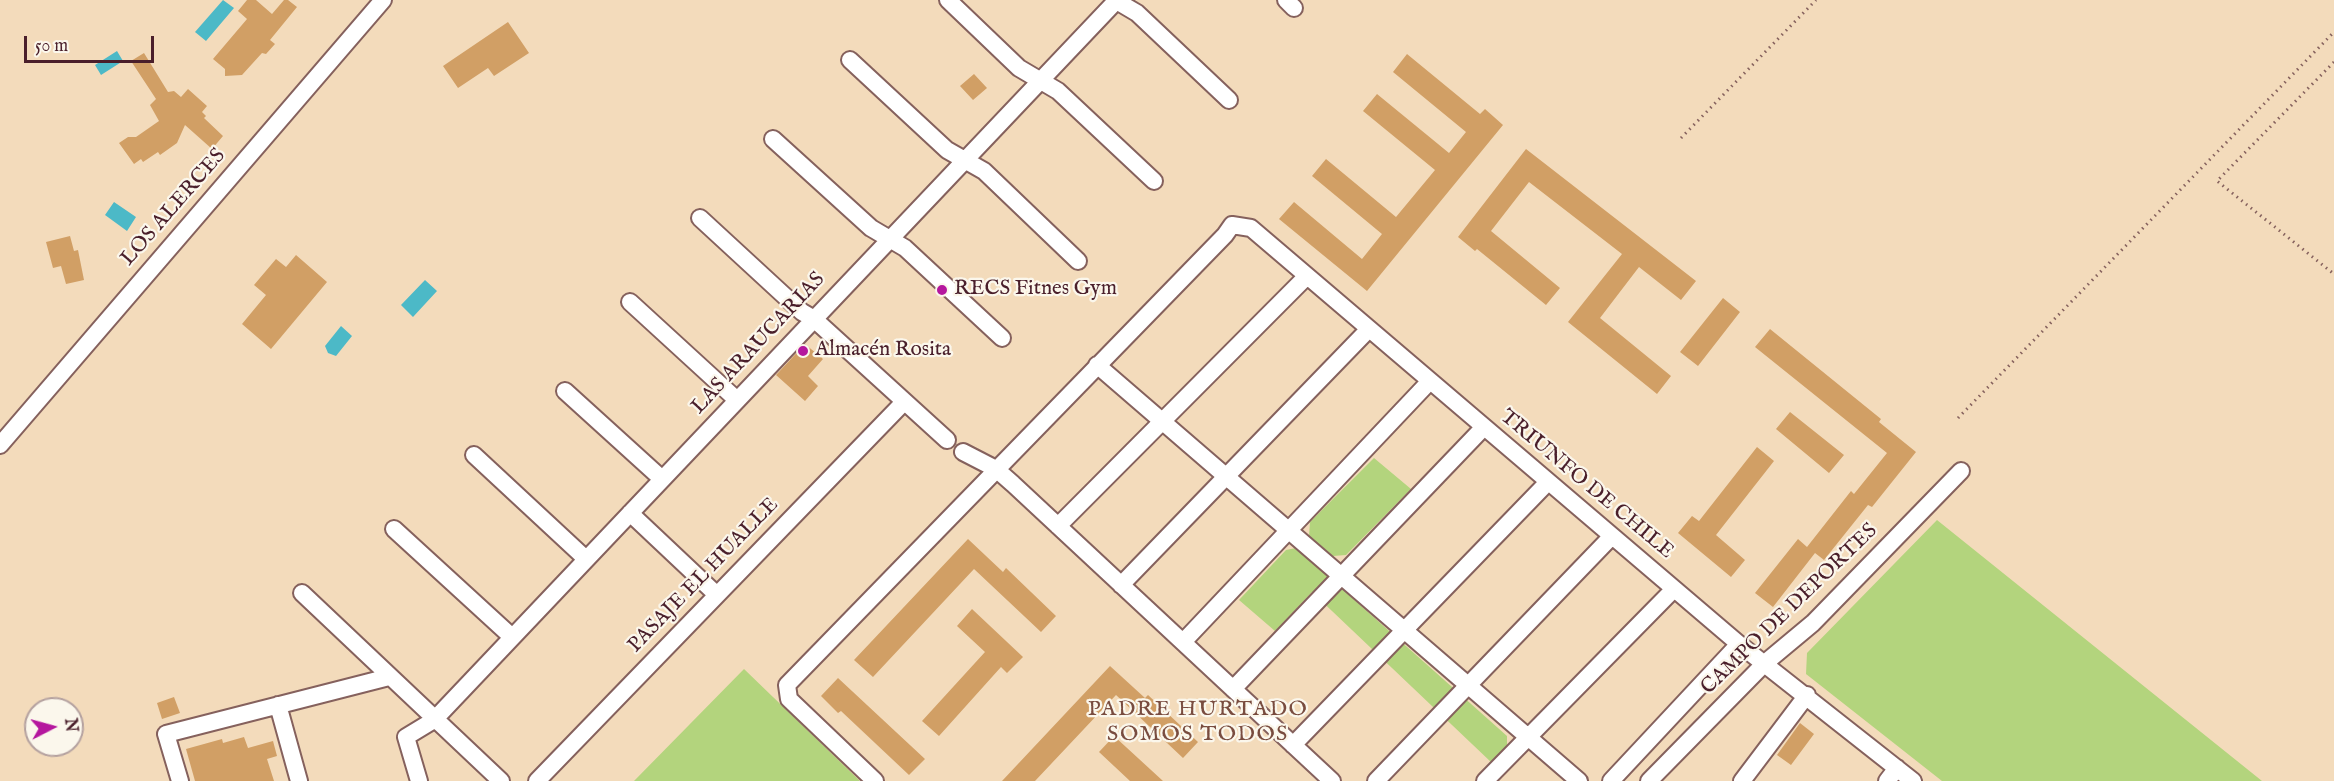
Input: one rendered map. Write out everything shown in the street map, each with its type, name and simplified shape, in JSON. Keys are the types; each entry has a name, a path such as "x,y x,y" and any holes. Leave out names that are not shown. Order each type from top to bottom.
{"street":[{"name":"LOS ALERCES","path":"0,445 383,0"},
{"path":"948,0 1019,68 1058,91 1154,181"},
{"path":"1116,0 1137,13 1229,100"},
{"name":"LAS ARAUCARIAS","path":"419,781 406,737 434,720 1116,0"},
{"path":"850,60 947,150 984,171 1078,261"},
{"path":"773,139 872,228 905,248 1002,338"},
{"path":"700,218 947,440"},
{"name":"TRIUNFO DE CHILE","path":"1097,365 1226,234 1232,225 1251,228 1739,644 1807,695 1892,774 1913,781"},
{"path":"1058,526 1307,276"},
{"path":"630,302 737,400"},
{"path":"1121,585 1369,329"},
{"path":"875,781 789,699 787,686 1097,365 1579,781"},
{"path":"1183,642 1430,381"},
{"path":"565,391 662,479"},
{"name":"PASAJE EL HUALLE","path":"537,781 904,402"},
{"path":"1233,689 1484,427"},
{"path":"963,452 996,469 1332,781"},
{"path":"474,455 586,559"},
{"name":"CAMPO DE DEPORTES","path":"1649,781 1765,663 1813,622 1961,471"},
{"path":"1293,745 1548,482"},
{"path":"630,513 717,595"},
{"path":"394,529 512,638"},
{"path":"1376,781 1612,536"},
{"path":"1485,781 1674,589"},
{"path":"302,593 501,781"},
{"name":"CAMPO DE DEPORTES","path":"1611,781 1739,644"},
{"path":"180,781 166,734 389,677"},
{"path":"1742,781 1807,695"},
{"path":"278,705 299,781"}],"path":[{"path":"1681,138 1816,0"},
{"path":"1958,418 2334,32"},
{"path":"2334,62 2217,181 2334,274"}],"green space":[{"path":"1374,458 1411,489 1346,555 1333,556 1309,536 1310,522"},
{"path":"1937,520 2262,781 1942,781 1806,674 1807,653"},
{"path":"1296,548 1507,736 1507,745 1492,763 1312,592 1275,631 1239,600 1286,550"},
{"path":"744,669 860,781 634,781"}],"water":[{"path":"223,0 234,8 206,41 195,32"},
{"path":"117,51 123,61 101,75 95,65"},
{"path":"114,202 136,217 127,231 105,215"},
{"path":"425,280 437,291 413,317 401,305"},
{"path":"341,326 352,336 336,356 328,353 325,346"}],"building":[{"path":"247,0 256,0 272,14 284,0 288,0 297,7 270,40 275,44 266,54 262,53 242,75 225,76 225,69 213,59 247,19 238,11"},
{"path":"508,22 529,53 494,76 488,68 458,88 443,66"},
{"path":"144,53 168,92 174,91 181,97 188,89 207,106 202,112 206,116 204,118 223,136 212,149 185,125 177,143 160,155 158,152 143,162 141,159 134,164 119,143 128,137 136,137 159,121 150,105 156,99 131,61"},
{"path":"1407,54 1480,114 1485,109 1503,125 1367,291 1279,219 1294,202 1362,259 1382,234 1312,176 1326,159 1396,217 1435,170 1363,111 1377,94 1449,153 1466,132 1393,72"},
{"path":"974,74 987,88 973,100 960,86"},
{"path":"1526,149 1696,281 1681,300 1639,267 1600,318 1671,376 1657,394 1568,322 1622,254 1529,182 1491,231 1560,288 1546,305 1477,249 1475,251 1458,237"},
{"path":"70,236 74,251 78,250 84,280 66,284 61,266 53,268 46,242"},
{"path":"296,255 327,282 271,349 242,324 266,295 254,285 276,259 286,267"},
{"path":"1723,298 1740,312 1698,366 1680,352"},
{"path":"1770,329 1881,419 1879,422 1916,452 1872,507 1868,505 1824,560 1815,553 1773,607 1755,593 1798,539 1807,547 1851,491 1854,494 1887,453 1755,347"},
{"path":"805,344 823,359 808,376 818,386 805,401 776,375"},
{"path":"1790,412 1844,455 1829,473 1776,429"},
{"path":"1757,447 1774,461 1716,535 1745,560 1731,577 1678,533 1692,516 1699,521"},
{"path":"968,539 1003,572 1006,568 1056,616 1041,632 974,569 873,677 854,660"},
{"path":"972,609 1023,657 1007,673 1001,667 939,736 922,721 985,652 957,626"},
{"path":"1110,666 1145,698 1148,695 1198,742 1183,758 1116,695 1035,781 1002,781"},
{"path":"838,678 925,759 909,775 841,711 838,713 821,696"},
{"path":"174,697 180,713 162,719 157,703"},
{"path":"1800,723 1814,734 1791,765 1777,755"},
{"path":"1114,736 1163,781 1130,781 1099,752"},
{"path":"244,737 248,748 273,741 277,756 267,759 274,781 195,781 186,749 222,739 223,743"}],"place":[{"name":"RECS Fitnes Gym","path":"942,290"},
{"name":"Almacén Rosita","path":"803,351"}],"district":[{"name":"PADRE HURTADO SOMOS TODOS","path":"1198,722"}]}
